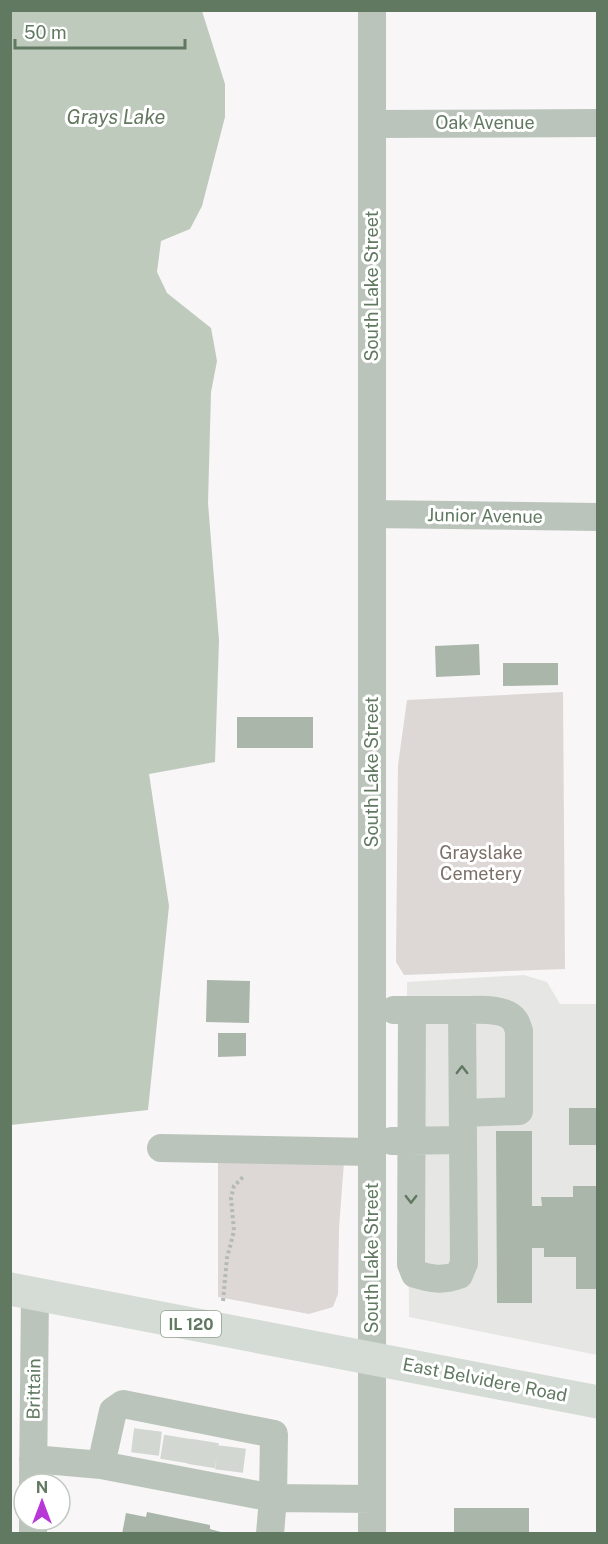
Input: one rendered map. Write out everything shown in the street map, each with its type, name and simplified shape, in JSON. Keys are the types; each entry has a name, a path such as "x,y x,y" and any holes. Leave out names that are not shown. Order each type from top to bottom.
{"main road":[{"name":"IL 120","path":"23,1291 372,1359"},
{"name":"East Belvidere Road","path":"372,1359 597,1402"}],"street":[{"name":"South Lake Street","path":"372,10 372,1533"},
{"name":"Oak Avenue","path":"372,124 597,123"},
{"name":"Junior Avenue","path":"372,514 597,517"},
{"path":"161,1148 372,1147 411,1141 519,1112 519,1031 514,1019 501,1012 487,1010 372,1010"},
{"path":"412,1010 411,1264 415,1274 432,1280 449,1279 459,1275 464,1263 462,1010"},
{"name":"Brittain","path":"23,1291 22,1410 33,1472"},
{"path":"101,1465 113,1411 123,1404 147,1442 231,1458 274,1434 270,1533"},
{"path":"33,1472 101,1465 147,1442 231,1458 273,1498 372,1499"}],"path":[{"path":"223,1301 227,1258 234,1231 231,1198 234,1186 244,1175 251,1174"}],"shaded area":[{"path":"524,975 547,982 560,1004 597,1004 597,1355 409,1317 407,982"}],"green space":[{"name":"Grayslake Cemetery","path":"563,692 565,969 404,975 396,962 398,765 407,700"},
{"path":"218,1162 344,1162 339,1228 338,1294 333,1307 309,1314 218,1297"}],"water":[{"name":"Grays Lake","path":"10,11 202,11 225,84 225,117 202,206 190,229 161,241 157,272 167,293 211,328 217,361 211,392 208,503 219,640 215,762 149,774 169,906 148,1110 11,1125"}],"building":[{"path":"479,644 480,675 436,677 435,646"},
{"path":"503,663 558,663 558,685 503,686"},
{"path":"237,717 313,717 313,748 237,748"},
{"path":"207,980 250,981 249,1023 206,1022"},
{"path":"218,1033 246,1033 246,1056 218,1057"},
{"path":"569,1108 598,1108 598,1145 569,1145"},
{"path":"496,1131 532,1131 532,1206 542,1206 541,1197 573,1197 573,1186 598,1186 598,1289 576,1289 576,1257 544,1257 544,1248 532,1248 532,1303 497,1303"},
{"path":"454,1508 529,1508 529,1534 454,1534"},
{"path":"147,1512 210,1525 210,1529 228,1534 122,1534 126,1513 146,1517"}],"tunnel":[{"path":"145,1454 148,1430"},
{"path":"174,1461 178,1437"},
{"path":"201,1466 205,1441"},
{"path":"229,1471 232,1447"}]}
